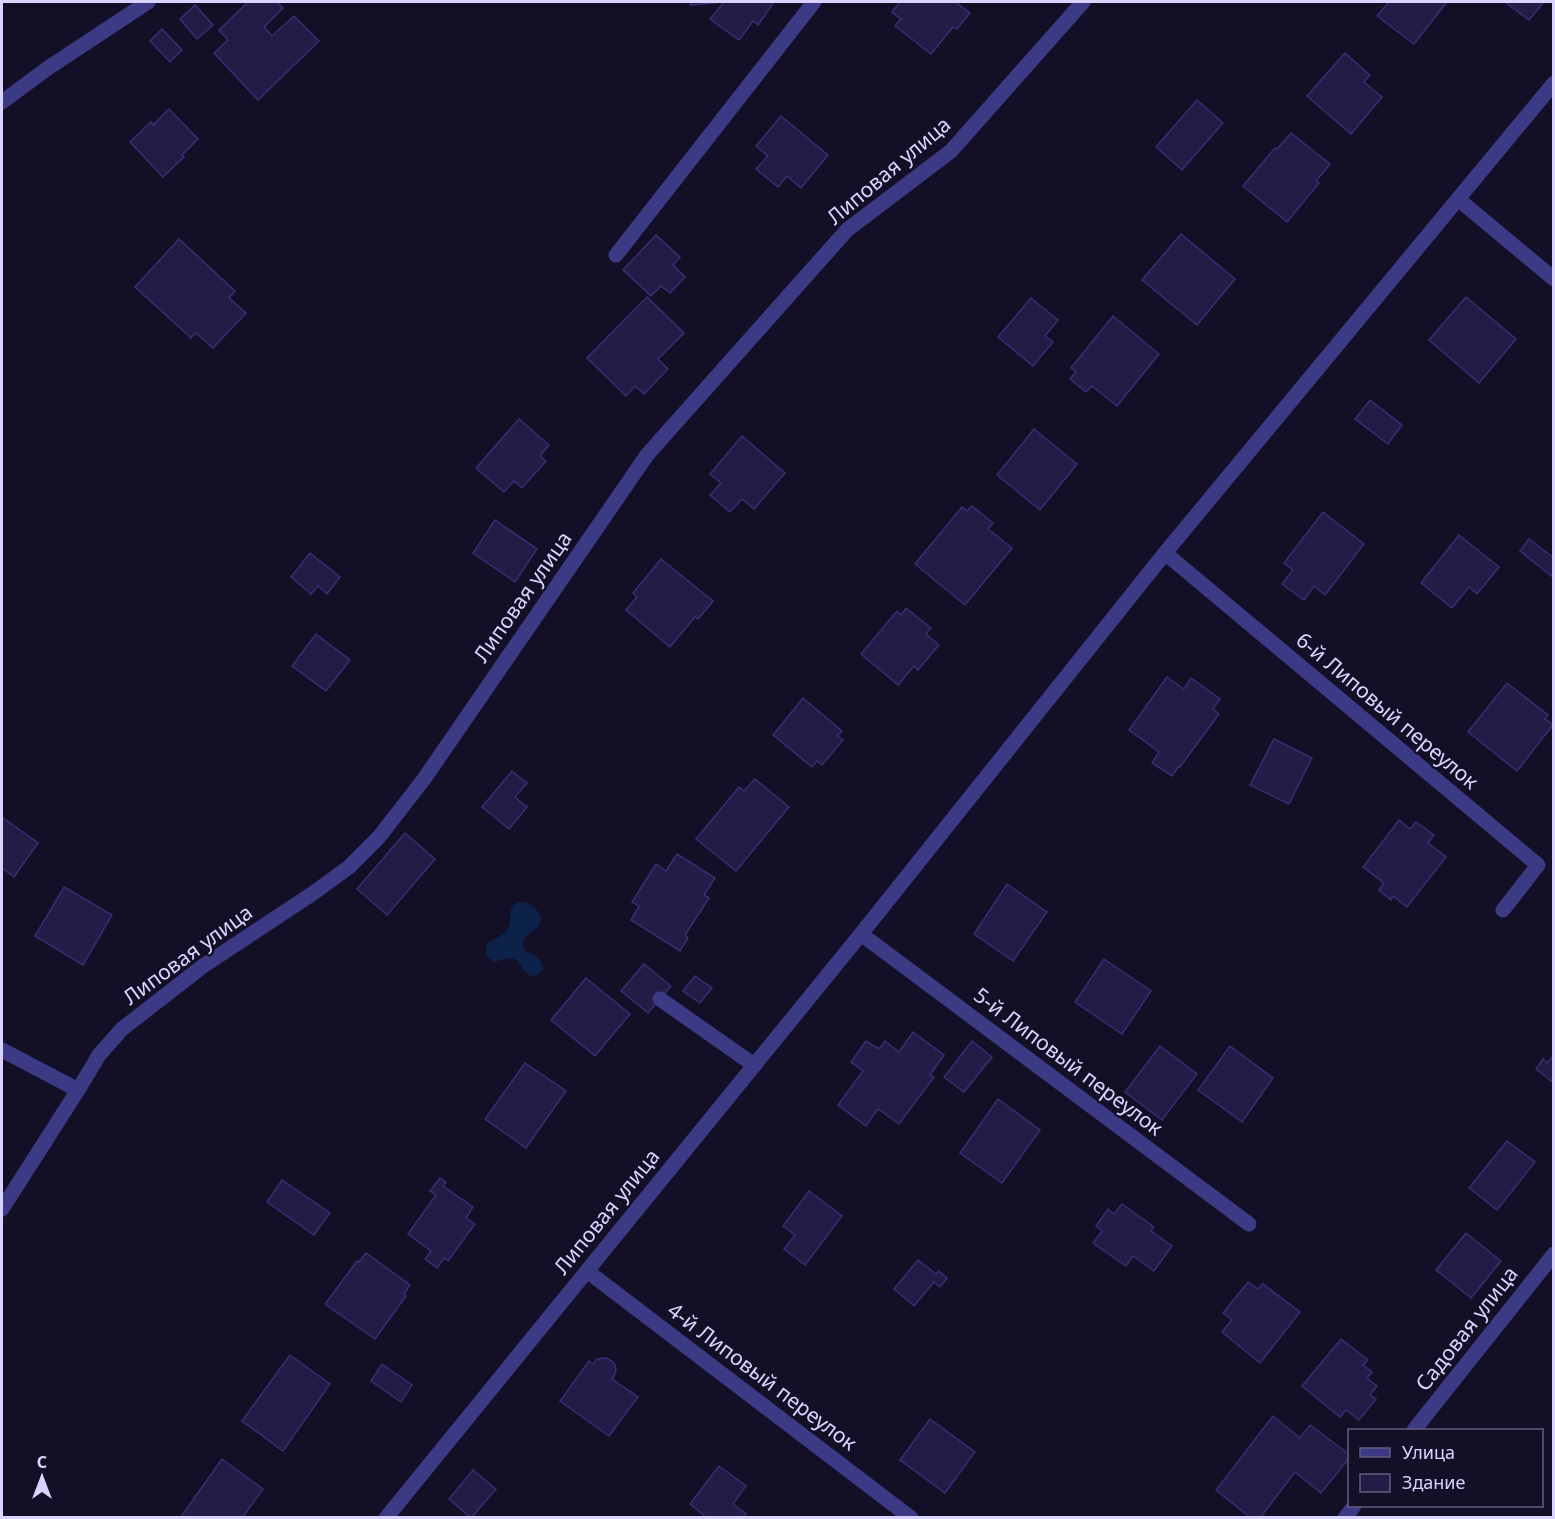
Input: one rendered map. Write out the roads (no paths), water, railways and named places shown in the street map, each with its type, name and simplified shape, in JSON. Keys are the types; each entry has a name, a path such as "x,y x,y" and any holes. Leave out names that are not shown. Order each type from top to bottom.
{"street":[{"path":"2,102 48,68 148,2"},
{"path":"616,255 813,2"},
{"name":"Липовая улица","path":"2,1209 99,1055 122,1029 203,966 340,874 379,837 424,779 647,455 847,230 951,151 1083,2"},
{"name":"Липовая улица","path":"386,1518 861,934 1165,553 1554,83"},
{"path":"1458,199 1554,279"},
{"name":"6-й Липовый переулок","path":"1165,553 1538,864 1503,910"},
{"name":"5-й Липовый переулок","path":"861,934 1249,1224"},
{"path":"660,999 754,1065"},
{"path":"2,1050 78,1090"},
{"name":"Садовая улица","path":"1416,1429 1554,1254"},
{"name":"4-й Липовый переулок","path":"587,1271 911,1518"}],"water":[{"path":"519,902 531,904 540,915 539,924 522,943 525,950 537,958 543,966 543,970 534,976 528,974 517,960 510,958 494,962 486,956 488,943 506,931 510,924 512,907"}]}
